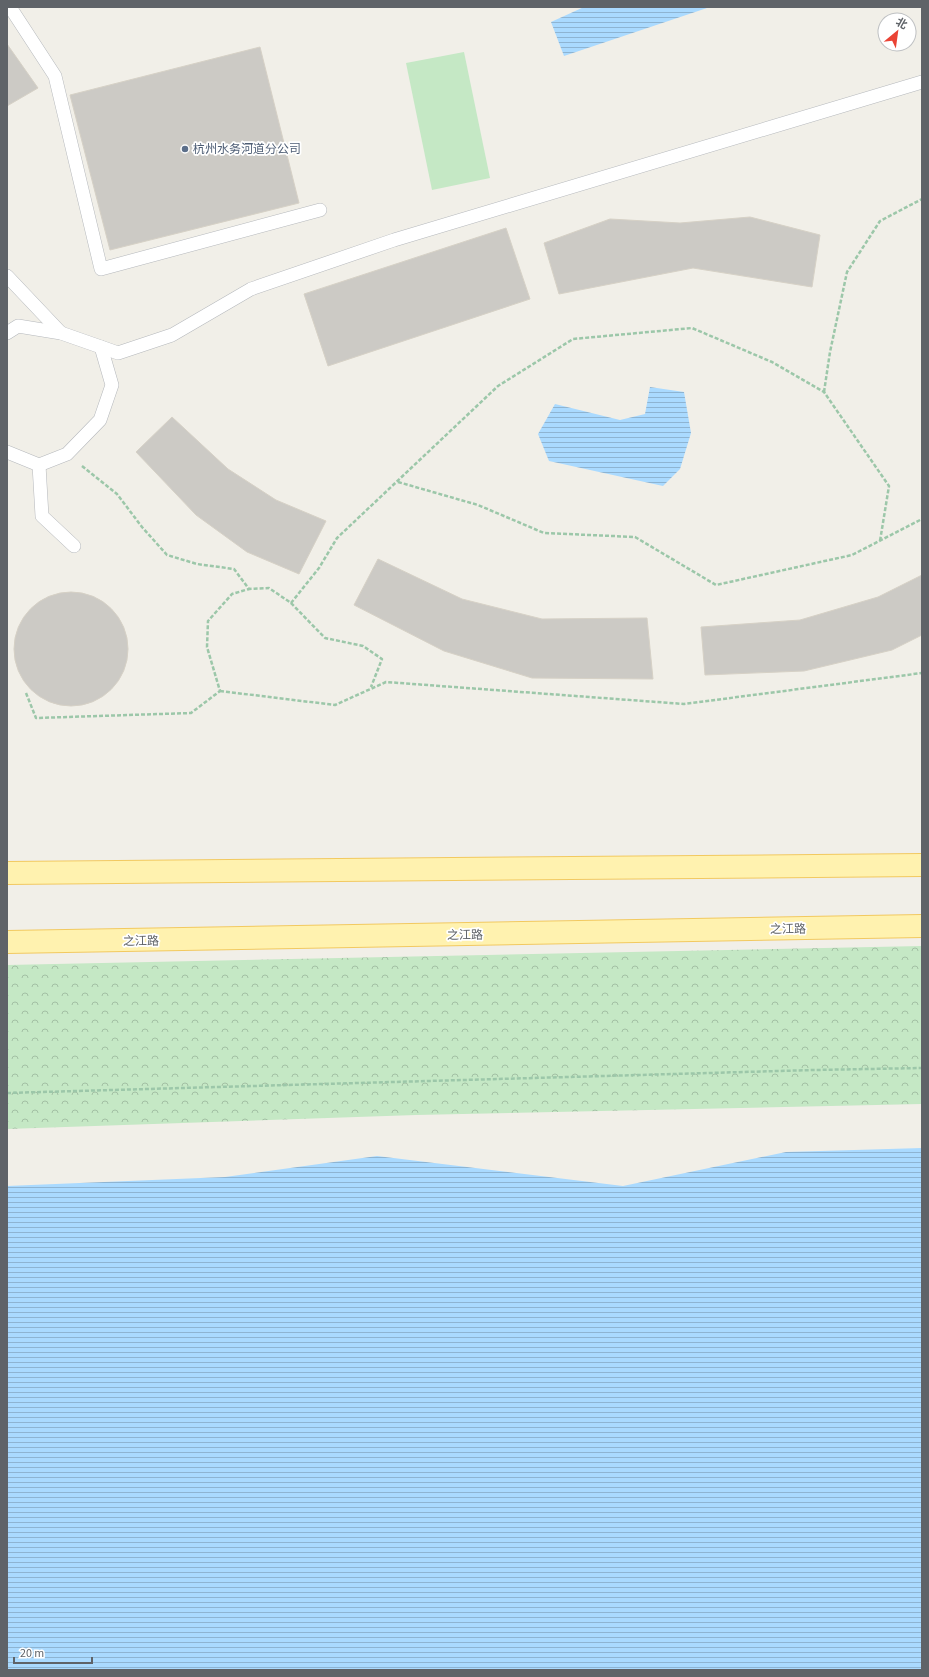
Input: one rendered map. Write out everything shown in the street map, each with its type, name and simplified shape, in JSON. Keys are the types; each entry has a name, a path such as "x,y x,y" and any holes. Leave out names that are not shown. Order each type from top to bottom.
{"main road":[{"path":"7,873 922,865"},
{"name":"之江路","path":"7,942 922,926"}],"lane":[{"path":"10,7 55,76 100,269 320,210"},
{"path":"7,333 18,326 61,333 118,353 172,334 251,289 394,240 922,82"},
{"path":"7,276 61,333"},
{"path":"7,452 38,465 67,454 100,420 112,385 101,348"},
{"path":"38,465 42,516 74,546"}],"path":[{"path":"824,392 830,352 847,272 880,221 922,199"},
{"path":"291,603 319,568 337,538 498,386 573,339 692,328 772,362 824,392 889,486 880,541"},
{"path":"67,454 117,494 142,527 168,555 197,564 234,569 249,589"},
{"path":"397,482 478,506 544,533 635,537 716,585 852,555 922,520"},
{"path":"220,691 207,647 208,621 232,594 249,589 269,588 291,603 325,638 363,646 382,659 371,688"},
{"path":"26,693 36,718 192,713 220,691 335,705 386,682 684,704 922,673"},
{"path":"7,1093 922,1068"}],"green space":[{"path":"464,52 490,178 432,190 406,63"},
{"path":"922,946 922,1104 416,1115 7,1129 7,965"}],"water":[{"path":"584,7 710,7 564,56 551,22"},
{"path":"650,387 684,392 691,433 680,469 663,486 549,461 538,434 555,404 620,420 645,414"},
{"path":"922,1148 922,1670 7,1670 7,1186 225,1177 377,1156 623,1186 786,1152"}],"building":[{"path":"7,44 38,88 7,106"},
{"name":"杭州水务河道分公司","path":"260,47 299,203 110,250 70,95"},
{"path":"750,217 820,235 812,287 693,268 559,294 544,243 610,219 680,223"},
{"path":"506,228 530,299 328,366 304,294"},
{"path":"172,417 228,469 276,500 326,521 299,574 247,552 196,515 136,452"},
{"path":"378,559 462,599 542,619 647,618 653,679 532,678 444,651 354,605"},
{"path":"922,575 922,635 892,650 804,671 705,675 701,627 800,620 878,597"},
{"path":"71,592 93,596 111,609 124,627 128,649 124,671 111,689 93,702 71,706 49,702 31,689 18,671 14,649 18,627 31,609 49,596"}],"place":[{"name":"杭州水务河道分公司","path":"185,149"}]}
